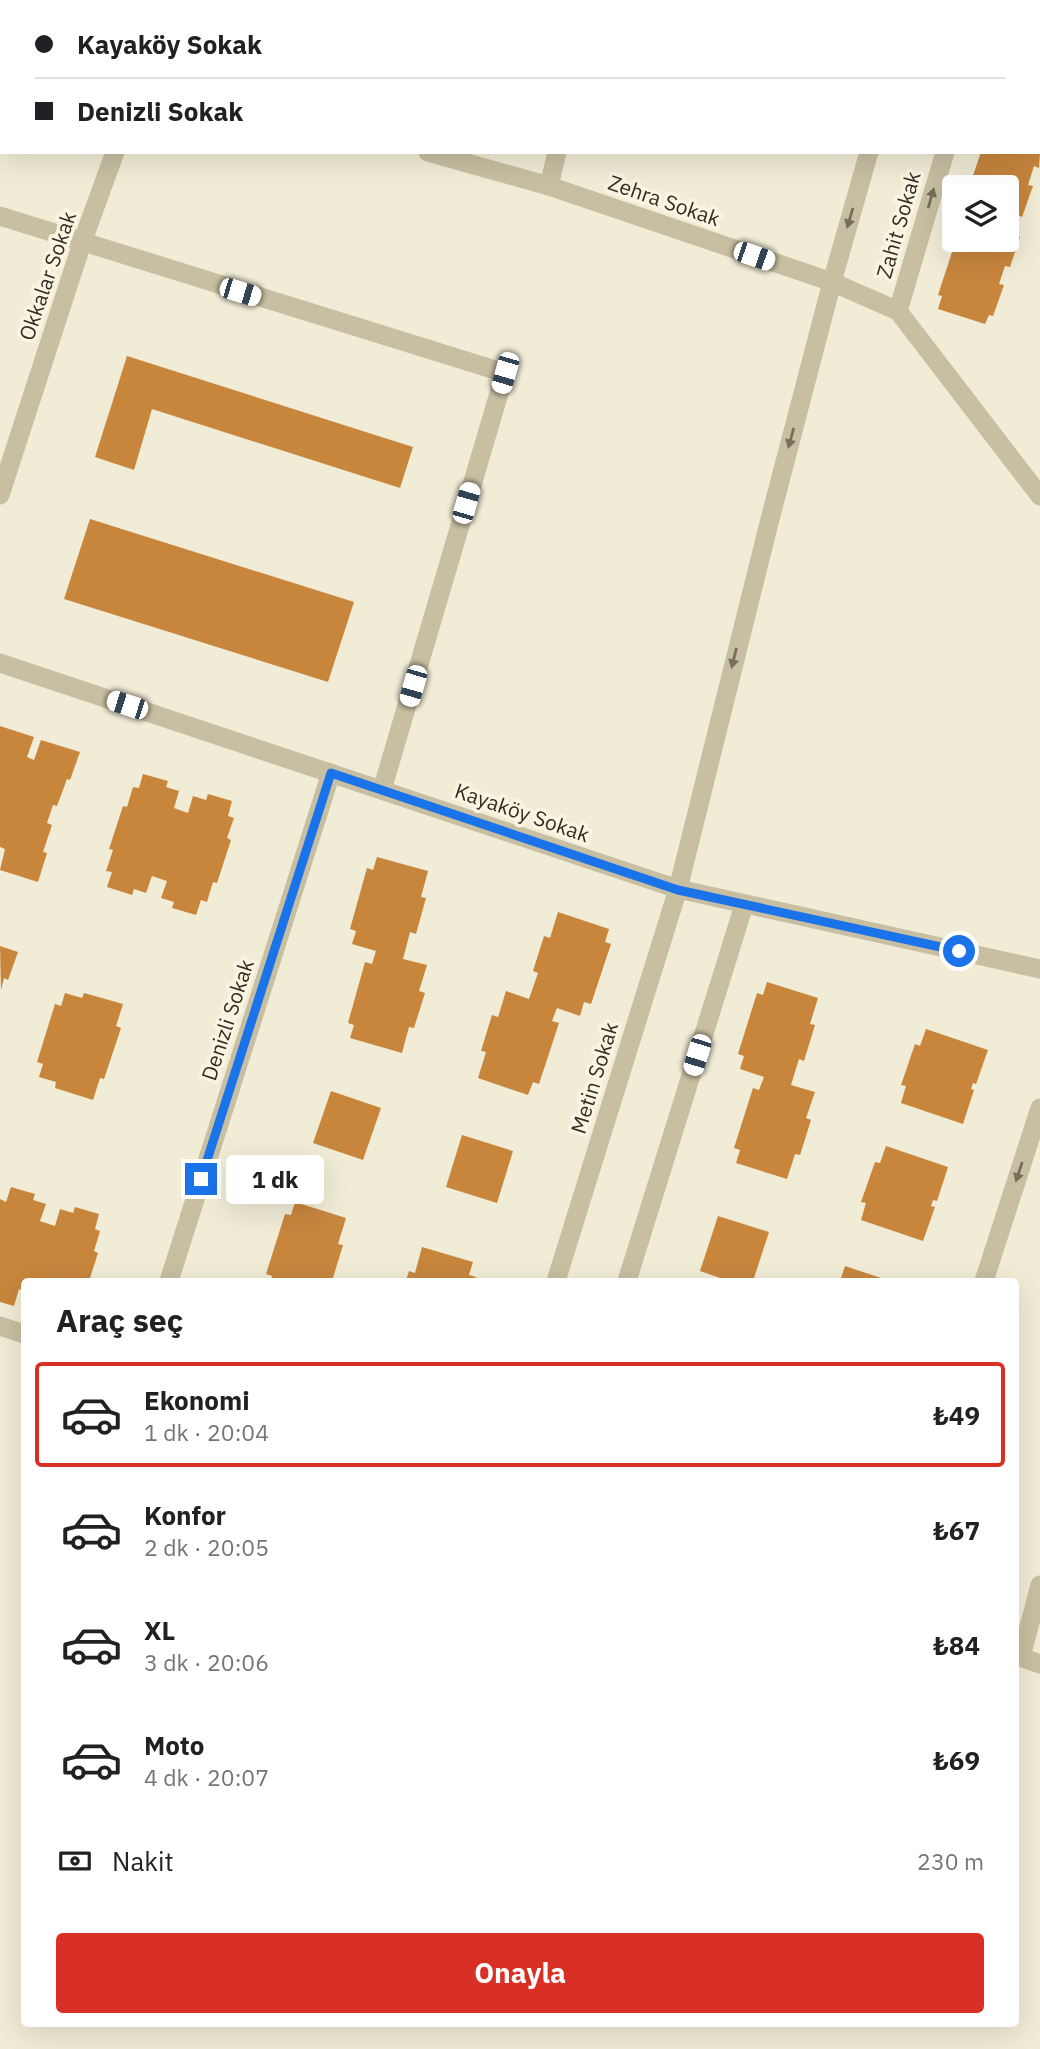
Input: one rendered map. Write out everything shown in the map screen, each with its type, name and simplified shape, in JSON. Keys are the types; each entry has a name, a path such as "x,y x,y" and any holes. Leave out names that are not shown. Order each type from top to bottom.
{"street":[{"name":"Okkalar Sokak","path":"0,495 82,243 114,154"},
{"name":"Zehra Sokak","path":"442,154 482,160 549,186 832,282 898,311 1040,496"},
{"path":"549,186 557,154"},
{"name":"Metin Sokak","path":"557,1278 678,890 718,721 832,282 868,154"},
{"name":"Zahit Sokak","path":"898,311 943,154"},
{"path":"0,216 505,373 382,790"},
{"name":"Kayaköy Sokak","path":"0,663 678,890 1040,969"},
{"name":"Denizli Sokak","path":"170,1278 331,773"},
{"path":"628,1278 744,905"},
{"path":"985,1278 1040,1108"},
{"path":"0,1326 21,1333"},
{"path":"1019,1653 1040,1586"},
{"path":"1019,1656 1040,1664"}],"building":[{"path":"980,154 1040,154 1039,168 1034,166 1028,185 1033,186 1022,217 1019,216 1019,175 973,175"},
{"path":"952,252 1015,252 1010,267 1005,266 999,284 1004,285 993,316 989,315 985,324 938,309 942,296 938,295"},
{"path":"127,356 413,447 400,488 152,409 134,470 95,457"},
{"path":"90,519 354,602 328,682 64,599"},
{"path":"0,726 34,737 27,757 34,760 41,740 80,752 70,780 67,779 57,806 53,805 47,823 52,825 43,852 47,853 38,882 0,870 5,849 0,847"},
{"path":"143,774 168,781 166,787 179,791 174,808 188,813 193,796 206,800 208,794 232,801 228,816 234,818 227,838 231,840 217,883 213,882 207,902 201,900 196,915 172,908 174,902 161,898 167,881 152,876 146,893 134,889 132,895 107,887 112,872 106,871 113,850 109,849 123,806 127,807 133,787 139,788"},
{"path":"377,857 428,871 421,897 426,898 416,934 410,932 403,959 427,965 419,991 425,993 414,1028 409,1027 402,1053 350,1038 354,1025 348,1023 365,962 372,964 376,951 352,944 356,931 350,929 367,868 373,870"},
{"path":"558,912 609,929 605,942 611,944 591,1004 584,1002 580,1016 557,1008 552,1021 559,1023 539,1084 533,1082 528,1095 478,1078 486,1052 481,1051 492,1015 498,1017 506,991 529,999 538,973 533,971 544,936 550,938"},
{"path":"0,946 18,952 8,980 4,978 1,990"},
{"path":"767,982 818,998 810,1024 815,1025 804,1061 799,1059 791,1085 815,1092 806,1118 811,1120 800,1155 795,1154 787,1179 736,1163 740,1150 734,1148 753,1088 759,1090 764,1077 740,1069 744,1056 738,1054 757,993 763,995"},
{"path":"65,993 82,998 84,993 123,1004 116,1026 121,1028 104,1079 100,1078 93,1100 55,1088 56,1082 39,1077 43,1064 37,1062 55,1004 61,1006"},
{"path":"926,1029 988,1050 976,1084 973,1083 971,1089 974,1090 963,1124 901,1103 906,1086 901,1085 915,1044 920,1046"},
{"path":"331,1091 381,1108 363,1160 313,1143"},
{"path":"462,1135 513,1151 497,1203 446,1187"},
{"path":"886,1146 948,1167 937,1201 933,1200 931,1206 935,1207 923,1241 861,1220 866,1203 861,1202 875,1162 880,1163"},
{"path":"11,1187 35,1194 33,1200 46,1204 40,1221 55,1226 60,1209 73,1213 75,1207 99,1214 95,1229 100,1231 94,1251 98,1253 90,1278 21,1278 21,1290 19,1289 14,1306 0,1302 0,1199 6,1202"},
{"path":"295,1202 346,1218 338,1244 343,1245 333,1278 272,1278 266,1274 285,1214 291,1215"},
{"path":"718,1216 769,1232 754,1278 720,1278 700,1271"},
{"path":"422,1247 473,1262 469,1275 476,1277 407,1278 409,1271 415,1273"},
{"path":"845,1266 881,1278 841,1278"}],"route":[{"path":"201,1179 331,773 678,890 959,951"}]}
